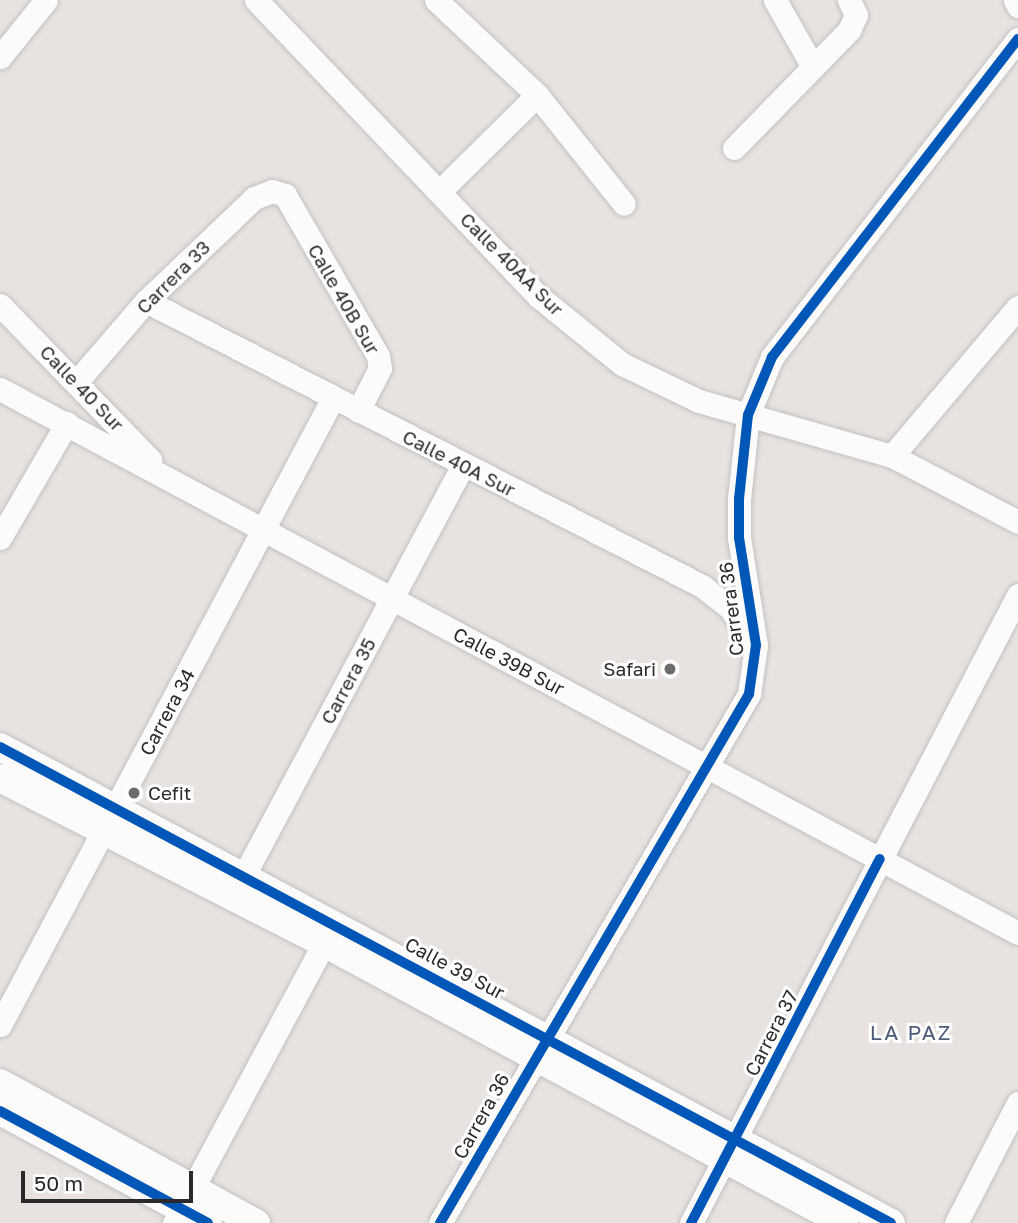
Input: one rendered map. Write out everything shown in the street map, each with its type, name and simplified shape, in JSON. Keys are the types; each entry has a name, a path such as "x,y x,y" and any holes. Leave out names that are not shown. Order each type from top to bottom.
{"street":[{"path":"0,57 46,0"},
{"name":"Calle 40AA Sur","path":"256,0 538,296 622,364 699,401 892,456 1018,522"},
{"path":"436,0 537,96 624,204"},
{"path":"775,0 813,67"},
{"path":"734,148 854,23 856,15 849,0"},
{"path":"1015,0 1018,6"},
{"name":"Carrera 36","path":"440,1223 705,765 749,694 756,645 739,538 748,415 772,357 1018,39"},
{"path":"440,191 537,96"},
{"name":"Carrera 33","path":"78,380 146,301 254,198 279,192"},
{"name":"Calle 40B Sur","path":"279,192 378,356 380,369 358,411"},
{"name":"Calle 40A Sur","path":"146,301 702,586 730,608 756,645"},
{"name":"Calle 40 Sur","path":"0,305 78,380 162,472"},
{"path":"892,456 1018,307"},
{"name":"Calle 39B Sur","path":"0,389 63,429"},
{"name":"Carrera 34","path":"0,1025 333,398"},
{"name":"Calle 39B Sur","path":"0,406 63,429 162,472 263,530 1018,933"},
{"path":"0,538 63,429"},
{"name":"Carrera 35","path":"238,887 463,465"},
{"name":"Carrera 37","path":"691,1223 1018,594"},
{"name":"Calle 39 Sur","path":"0,747 110,821"},
{"name":"Calle 39 Sur","path":"0,778 110,821 329,934 730,1150 891,1223"},
{"path":"183,1207 329,934"},
{"path":"0,1083 208,1223"},
{"path":"956,1223 1018,1103"},
{"path":"0,1111 183,1207 256,1223"},
{"name":"Calle 39 Sur","path":"730,1150 844,1223"}],"cycle path":[{"path":"440,1223 749,694 756,645 739,538 739,499 748,415 772,357 1018,39"},
{"path":"0,747 891,1223"},
{"path":"691,1223 880,859"},
{"path":"0,1111 208,1223"}],"place":[{"name":"Safari","path":"670,669"},
{"name":"Cefit","path":"134,793"}],"district":[{"name":"LA PAZ","path":"911,1032"}]}
